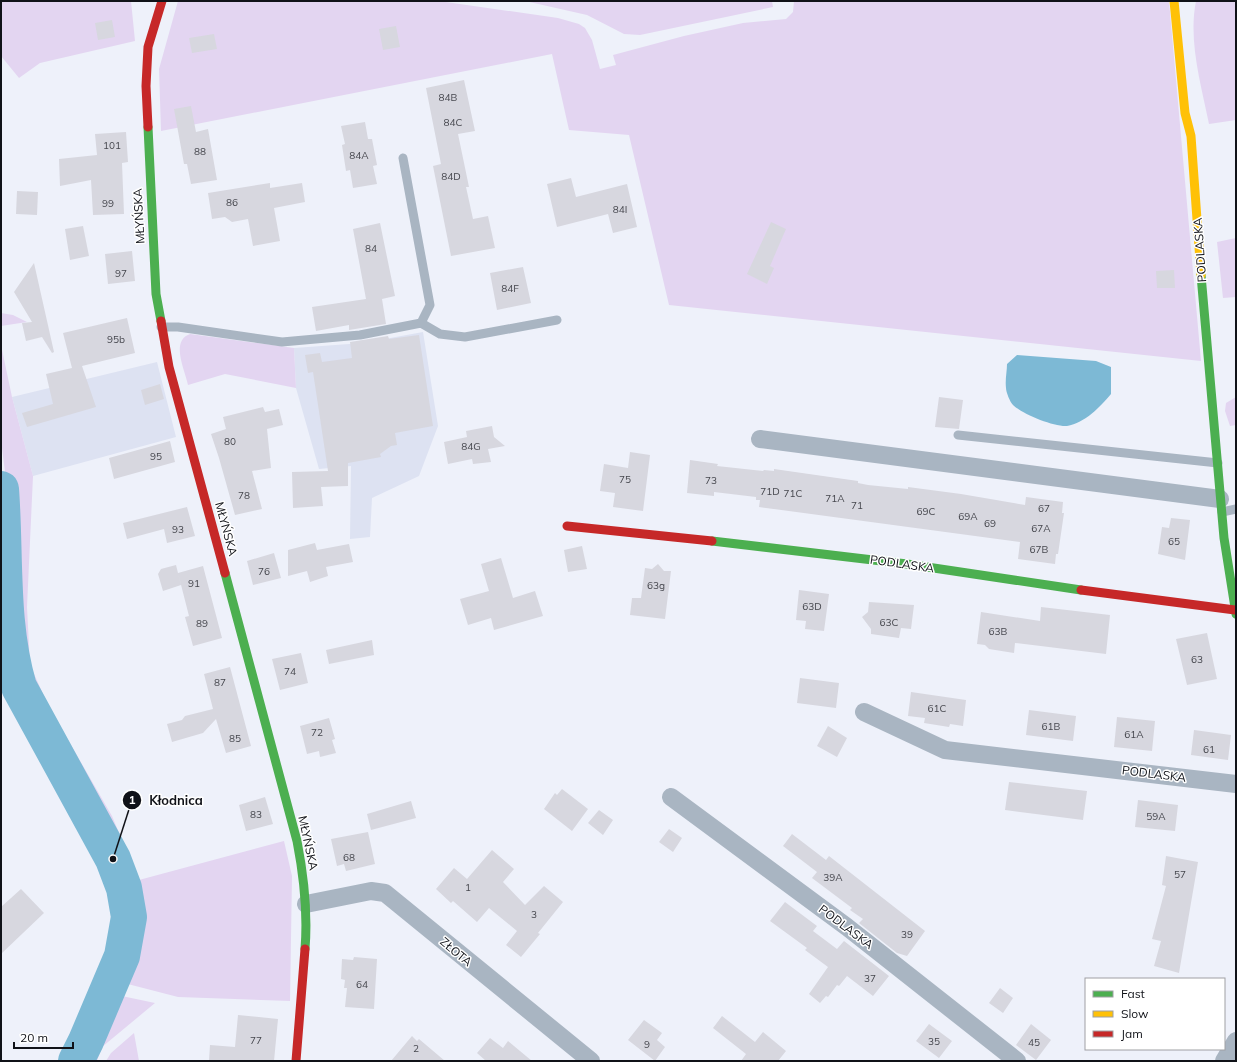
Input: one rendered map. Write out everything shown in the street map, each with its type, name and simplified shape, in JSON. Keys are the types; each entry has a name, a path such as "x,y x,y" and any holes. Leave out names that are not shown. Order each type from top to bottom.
{"street":[{"name":"MŁYŃSKA","path":"162,1 148,47 146,86 156,294 169,367 297,841 304,878 306,932 296,1061"},
{"name":"PODLASKA","path":"567,526 687,538 907,564 1236,612 1221,506 1210,392 1191,136 1185,113 1174,1"},
{"path":"760,439 1221,506"},
{"name":"PODLASKA","path":"864,712 945,750 1236,784"},
{"name":"PODLASKA","path":"671,797 847,927 1017,1061"},
{"name":"ZŁOTA","path":"306,904 371,891 385,893 591,1061"},
{"path":"1224,1061 1236,1041"}],"lane":[{"path":"403,158 430,305 421,323"},
{"path":"162,327 178,326 282,342 360,335 421,323 440,334 465,337 557,320"},
{"path":"958,435 1218,463"},
{"path":"1221,506 1236,510"}],"shaded area":[{"path":"1,1 131,1 135,41 40,63 19,78 1,56"},
{"path":"178,1 439,1 558,18 579,24 585,28 592,40 600,69 616,65 613,55 684,36 743,23 786,19 793,12 794,1 1169,1 1201,361 669,305 629,135 569,130 552,54 161,131 159,69"},
{"path":"525,1 772,1 773,7 640,35 624,34 587,15"},
{"path":"1196,1 1236,1 1236,120 1209,124 1194,47 1194,16"},
{"path":"1236,238 1236,297 1223,298 1217,242"},
{"path":"1,313 13,315 27,322 1,326"},
{"path":"423,332 438,426 419,476 372,498 370,537 350,539 351,466 319,469 296,388 294,348 363,343"},
{"path":"190,334 294,348 296,388 225,374 188,385 180,356 180,349 184,338"},
{"path":"1,345 12,397 33,476 27,607 30,665 49,707 112,816 139,880 284,841 292,876 290,1001 178,997 120,982 132,953 134,933 133,896 129,881 103,826 30,693 16,648 7,488 1,440"},
{"path":"157,362 176,437 33,476 12,397"},
{"path":"1236,397 1236,425 1230,426 1225,411 1226,403"},
{"path":"117,995 155,1003 102,1047 97,1061 84,1061"},
{"path":"134,1033 139,1061 106,1061 111,1053"}],"water":[{"path":"1017,355 1096,361 1111,367 1111,394 1092,414 1080,422 1067,426 1061,426 1038,419 1017,409 1012,404 1007,394 1007,364"}],"building":[{"path":"112,20 115,37 98,40 95,23"},
{"path":"396,26 400,47 383,50 379,29"},
{"path":"214,34 217,49 192,53 189,38"},
{"path":"464,80 475,131 458,134 469,187 466,187 473,219 488,216 495,248 451,256 433,166 441,164 426,88"},
{"path":"191,106 196,132 208,129 217,180 191,184 187,164 184,164 174,109"},
{"path":"365,122 368,139 372,139 377,165 373,166 377,184 353,188 350,170 346,171 342,145 345,144 341,126"},
{"path":"126,132 128,162 122,163 124,214 93,215 91,180 60,186 59,159 97,155 95,134"},
{"path":"571,178 576,197 627,184 637,227 613,233 608,214 557,227 547,184"},
{"path":"270,183 270,188 302,183 305,202 274,208 280,241 253,246 248,219 232,222 225,217 212,219 208,193"},
{"path":"17,191 38,192 37,215 16,214"},
{"path":"771,222 786,229 770,266 774,268 767,284 747,274"},
{"path":"380,223 395,296 382,299 386,324 349,330 349,325 316,331 312,307 366,299 353,229"},
{"path":"83,226 89,256 70,260 65,229"},
{"path":"132,251 135,281 108,284 105,254"},
{"path":"34,263 54,352 52,353 42,337 26,341 22,323 32,322 14,292"},
{"path":"523,267 531,303 497,310 490,273"},
{"path":"1174,270 1175,288 1157,288 1156,271"},
{"path":"127,318 135,353 82,366 96,407 27,427 22,413 53,404 46,374 72,368 63,333"},
{"path":"419,335 433,426 395,433 397,445 391,446 380,454 381,457 348,463 348,486 321,487 323,506 293,508 292,472 328,471 313,372 308,373 305,355 320,353 322,362 352,358 350,342 388,336 389,339"},
{"path":"160,384 164,399 145,405 141,390"},
{"path":"939,397 963,400 959,429 935,427"},
{"path":"263,407 265,412 279,409 283,425 267,429 271,468 252,471 262,509 235,515 211,434 226,429 223,417"},
{"path":"492,426 494,437 505,446 488,449 491,462 473,464 472,459 448,464 444,442 467,437 466,431"},
{"path":"170,441 175,462 114,479 109,458"},
{"path":"630,452 650,455 643,511 613,507 615,493 600,491 604,464 628,468"},
{"path":"690,460 718,464 717,466 763,471 774,471 774,469 858,481 858,483 868,485 908,489 908,487 961,494 1025,505 1026,497 1063,502 1062,513 1064,513 1058,554 1056,554 1055,564 1018,559 1020,542 759,507 760,500 756,500 756,497 714,492 714,496 687,493"},
{"path":"187,507 195,536 167,543 164,529 127,539 123,523"},
{"path":"1171,518 1190,520 1185,560 1158,554 1162,527 1169,528"},
{"path":"315,543 317,550 349,544 353,562 326,567 328,576 310,582 307,571 288,576 288,550"},
{"path":"582,546 587,569 568,572 564,550"},
{"path":"274,553 281,578 253,585 247,561"},
{"path":"501,558 513,598 535,591 543,616 494,630 491,618 468,625 460,599 489,591 481,564"},
{"path":"658,564 664,571 671,571 665,619 630,615 632,598 641,598 645,568 652,569"},
{"path":"176,565 181,585 163,591 158,574 161,569"},
{"path":"203,566 222,638 193,646 185,617 189,616 178,573"},
{"path":"799,590 829,594 824,631 805,629 806,621 796,620"},
{"path":"869,602 914,605 911,629 901,628 899,638 871,634 871,629 862,617 868,612"},
{"path":"1041,607 1110,615 1106,654 1015,643 1014,653 989,649 985,645 977,644 981,612 1040,621"},
{"path":"1207,633 1217,679 1187,685 1176,639"},
{"path":"372,640 374,655 329,664 326,650"},
{"path":"301,653 308,683 280,690 272,659"},
{"path":"230,667 251,746 226,753 216,719 203,733 172,742 167,724 182,720 185,716 213,709 204,674"},
{"path":"800,678 839,683 836,708 797,703"},
{"path":"911,692 966,700 963,726 950,724 949,727 924,723 925,718 908,716"},
{"path":"1029,710 1076,716 1073,741 1026,735"},
{"path":"1117,717 1155,721 1152,751 1114,747"},
{"path":"329,718 335,739 332,740 336,753 320,757 319,751 307,754 300,726"},
{"path":"828,726 847,738 837,757 817,746"},
{"path":"1194,730 1231,735 1228,760 1191,755"},
{"path":"1009,782 1087,791 1083,820 1005,810"},
{"path":"562,789 588,809 572,831 544,809 555,793 557,795"},
{"path":"265,797 273,824 246,831 239,805"},
{"path":"1138,800 1178,805 1175,831 1135,827"},
{"path":"411,801 416,818 371,830 367,814"},
{"path":"599,810 613,820 603,835 588,823"},
{"path":"669,829 682,838 673,852 659,842"},
{"path":"368,832 375,864 346,871 344,864 337,866 331,839"},
{"path":"792,834 826,860 829,856 925,931 907,956 897,953 859,923 863,919 850,910 852,908 812,878 817,872 783,846"},
{"path":"492,850 514,869 503,882 525,905 544,886 563,902 521,957 506,945 517,931 489,908 477,922 453,901 451,903 436,889 454,868 467,879"},
{"path":"1166,856 1198,862 1179,973 1154,966 1161,941 1152,939 1166,886 1162,885"},
{"path":"21,889 44,913 1,954 1,907"},
{"path":"785,902 817,926 813,931 837,949 844,941 889,976 873,996 847,976 839,986 837,985 828,997 826,996 820,1003 809,994 828,967 805,950 807,948 770,921"},
{"path":"354,957 377,959 374,1009 345,1007 347,988 344,988 345,980 341,979 342,959 353,960"},
{"path":"1000,988 1013,998 1003,1013 989,1003"},
{"path":"238,1015 278,1019 274,1061 209,1061 210,1045 235,1047"},
{"path":"722,1016 755,1042 763,1032 786,1051 778,1061 741,1061 746,1054 713,1028"},
{"path":"644,1020 662,1033 657,1040 665,1047 655,1061 628,1040"},
{"path":"929,1024 952,1041 939,1058 916,1041"},
{"path":"1031,1024 1051,1040 1036,1060 1016,1045"},
{"path":"412,1036 417,1041 419,1039 445,1061 391,1061"},
{"path":"490,1038 503,1048 508,1041 532,1061 486,1061 477,1053"}],"waterway":[{"path":"1,489 6,614 13,663 19,687 113,859 124,888 129,917 122,956 76,1061"}],"traffic: fast":[{"path":"148,127 156,294 161,321"},
{"path":"1201,275 1224,538 1236,614"},
{"path":"712,541 907,564 1081,590"},
{"path":"225,573 297,841 305,895 305,949"}],"traffic: slow":[{"path":"1174,1 1185,113 1191,136 1201,275"}],"traffic: jam":[{"path":"148,127 146,86 148,47 162,1"},
{"path":"161,321 169,367 225,573"},
{"path":"567,526 712,541"},
{"path":"1081,590 1235,610"},
{"path":"296,1061 305,949"}],"place":[{"name":"Kłodnica","path":"113,859"}]}
